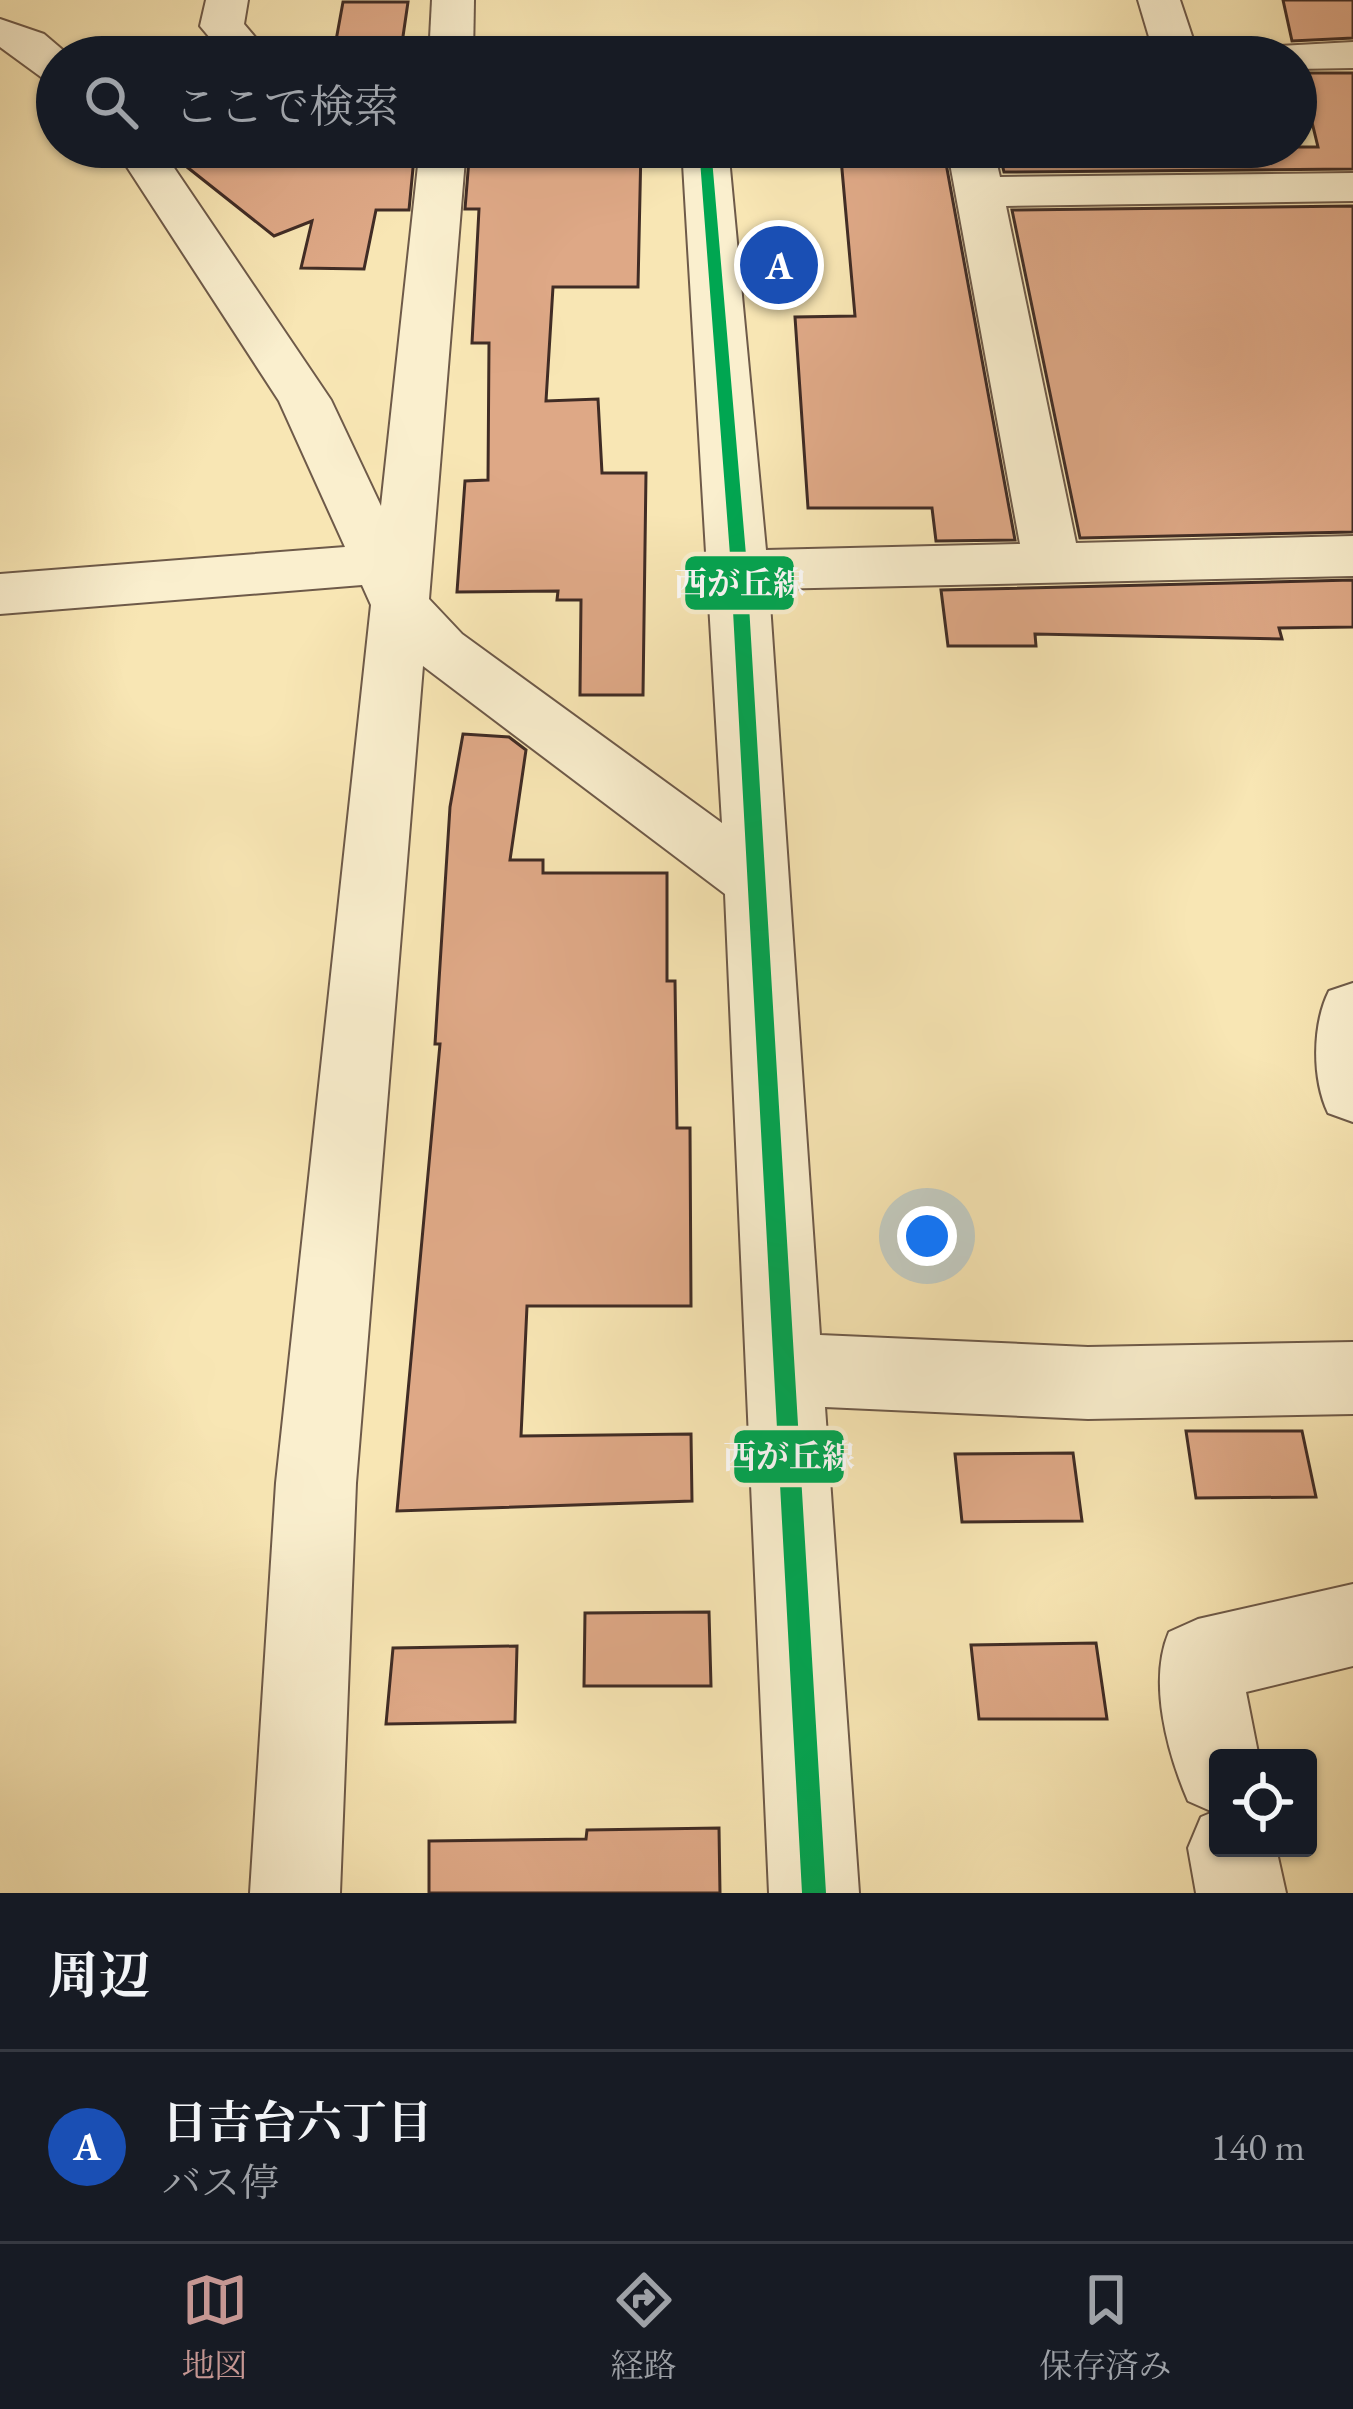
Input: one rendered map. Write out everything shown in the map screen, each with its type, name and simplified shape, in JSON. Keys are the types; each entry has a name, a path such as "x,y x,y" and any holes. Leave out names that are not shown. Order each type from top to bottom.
{"street":[{"path":"227,0 222,26 231,36"},
{"path":"452,36 453,0"},
{"path":"1159,0 1170,36"},
{"path":"0,32 36,50"},
{"path":"1317,56 1353,56"},
{"path":"150,168 305,400 390,584 441,650 757,883"},
{"path":"295,1893 316,1483 390,584 440,168"},
{"path":"707,168 738,570 814,1893"},
{"path":"1051,560 974,169 1353,187"},
{"path":"738,570 1353,556"},
{"path":"0,594 390,584"},
{"path":"1353,1012 1353,1092"},
{"path":"785,1369 1088,1383 1353,1378"},
{"path":"1214,1749 1198,1661 1353,1625"},
{"path":"1234,1857 1240,1893"}],"building":[{"path":"1283,0 1353,0 1353,38 1291,36"},
{"path":"343,2 408,2 403,36 337,36"},
{"path":"1317,73 1353,73 1353,169 1004,172 1003,168 1317,168"},
{"path":"188,168 413,168 409,210 376,210 364,269 301,268 312,221 274,236"},
{"path":"468,168 641,168 638,287 553,287 546,401 598,399 602,473 646,473 643,695 580,695 581,600 557,600 558,591 457,592 465,481 488,480 489,343 472,343 479,209 465,209"},
{"path":"842,168 947,168 1015,540 936,541 932,508 808,508 795,317 855,316"},
{"path":"1353,206 1353,532 1080,538 1012,210"},
{"path":"1353,580 1353,627 1279,628 1282,639 1035,634 1036,646 948,646 941,590"},
{"path":"463,734 509,737 526,750 510,860 543,860 543,873 667,873 667,981 675,981 677,1128 690,1128 691,1306 527,1306 521,1436 691,1434 692,1501 397,1511 440,1044 435,1044 450,807"},
{"path":"1186,1431 1302,1431 1316,1497 1196,1498"},
{"path":"1073,1453 1082,1521 962,1522 955,1454"},
{"path":"709,1612 711,1686 584,1686 585,1613"},
{"path":"1096,1643 1107,1719 979,1719 971,1645"},
{"path":"517,1646 515,1722 386,1724 393,1648"},
{"path":"719,1828 720,1893 429,1893 429,1841 586,1839 587,1830"}],"transit line":[{"name":"西が丘線","path":"707,168 738,555 814,1893"}],"place":[{"name":"日吉台六丁目","path":"779,265"}]}
